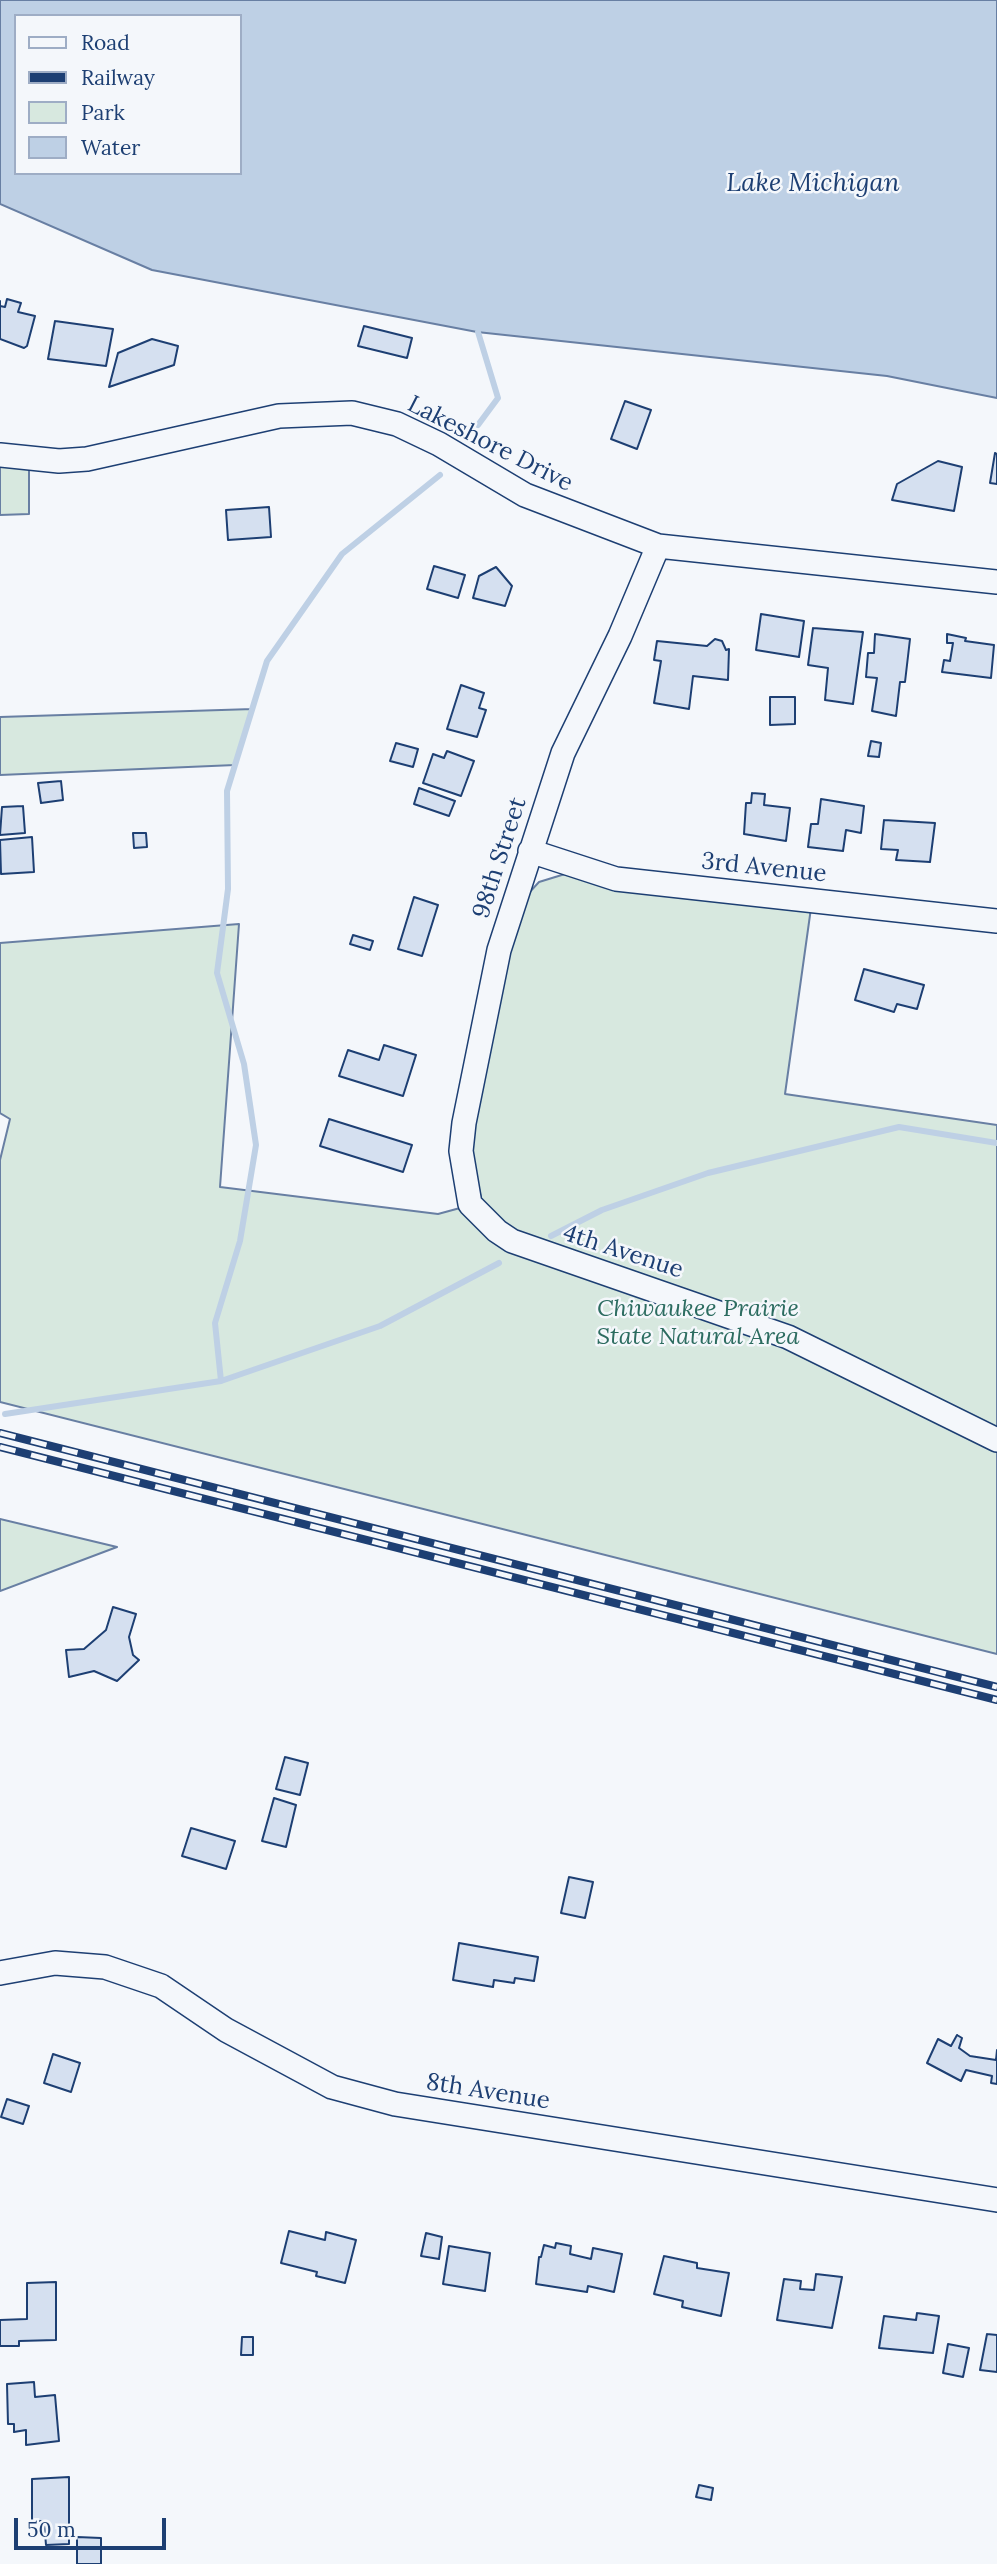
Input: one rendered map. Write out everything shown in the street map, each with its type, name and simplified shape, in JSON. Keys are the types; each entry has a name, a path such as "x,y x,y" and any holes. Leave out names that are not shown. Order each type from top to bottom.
{"street":[{"name":"Lakeshore Drive","path":"0,455 59,461 87,459 279,416 352,413 397,424 439,444 525,495 658,546 997,582"},
{"name":"98th Street","path":"470,1204 461,1152 468,1098 499,950 563,753 620,636 658,546"},
{"name":"3rd Avenue","path":"530,852 616,879 997,921"},
{"name":"4th Avenue","path":"470,1204 497,1231 512,1241 788,1337 997,1440"},
{"name":"8th Avenue","path":"0,1973 55,1962 105,1967 161,1986 226,2030 332,2087 395,2104 997,2200"}],"green space":[{"path":"0,462 29,468 29,514 0,515"},
{"path":"253,709 235,765 0,775 0,717"},
{"name":"Chiwaukee Prairie State Natural Area","path":"565,874 811,908 785,1094 997,1125 997,1654 0,1402 0,1160 10,1119 0,1113 0,943 239,924 220,1187 438,1214 482,1202 472,1159 472,1140 501,982 527,895 539,882"},
{"path":"0,1519 117,1547 0,1591"}],"water":[{"name":"Lake Michigan","path":"0,0 997,0 997,398 887,376 477,332 152,270 0,204"}],"building":[{"path":"7,299 21,303 18,312 35,316 27,346 24,348 0,339 0,306 5,307"},
{"path":"55,321 113,329 106,366 48,359"},
{"path":"364,326 412,338 407,358 358,346"},
{"path":"152,339 178,346 174,365 109,387 118,353"},
{"path":"625,401 651,410 637,449 611,439"},
{"path":"995,453 997,454 997,484 990,483"},
{"path":"938,461 962,467 954,511 892,500 897,484"},
{"path":"269,507 271,537 228,540 226,510"},
{"path":"434,566 465,575 458,598 427,589"},
{"path":"496,567 512,586 505,606 473,598 479,576"},
{"path":"761,614 804,621 799,657 756,650"},
{"path":"813,628 863,632 853,704 825,700 828,668 808,665"},
{"path":"875,634 910,639 905,682 900,682 896,716 872,711 877,678 866,677 868,653 874,653"},
{"path":"947,634 966,638 965,641 994,645 991,678 942,672 944,660 950,661 953,643 947,643"},
{"path":"715,639 722,641 726,650 729,649 728,680 693,676 689,709 654,703 661,661 654,660 657,641 707,646"},
{"path":"461,685 484,693 479,708 486,710 477,737 447,729"},
{"path":"770,697 795,697 795,724 770,725"},
{"path":"871,741 881,743 879,757 868,756"},
{"path":"396,743 418,749 413,767 390,761"},
{"path":"447,751 474,761 461,796 423,783 433,754 444,758"},
{"path":"61,781 63,800 41,803 38,783"},
{"path":"419,788 455,801 449,816 414,804"},
{"path":"752,793 765,794 764,805 790,808 786,841 744,834 746,803 751,803"},
{"path":"821,799 864,806 861,833 846,830 843,851 808,847 811,824 818,824"},
{"path":"23,806 25,833 0,835 2,807"},
{"path":"884,820 935,823 930,862 896,860 898,850 881,849"},
{"path":"133,833 146,833 147,847 134,848"},
{"path":"32,837 34,872 1,874 0,840"},
{"path":"414,897 438,905 422,956 398,949"},
{"path":"353,935 373,941 370,950 350,944"},
{"path":"864,969 924,985 917,1009 897,1004 894,1012 855,1000"},
{"path":"384,1045 416,1055 403,1096 339,1076 348,1050 379,1060"},
{"path":"329,1119 412,1145 403,1172 320,1146"},
{"path":"113,1607 136,1614 129,1637 133,1655 139,1660 117,1681 94,1671 69,1677 66,1650 84,1649 106,1630"},
{"path":"285,1757 308,1763 300,1795 276,1789"},
{"path":"274,1798 296,1805 286,1847 262,1841"},
{"path":"191,1828 235,1841 226,1869 182,1856"},
{"path":"569,1877 593,1882 585,1918 561,1913"},
{"path":"459,1943 538,1957 534,1981 515,1978 514,1983 494,1980 493,1987 453,1980"},
{"path":"957,2035 962,2038 959,2048 970,2056 996,2060 997,2050 997,2084 991,2083 992,2076 966,2070 961,2081 927,2063 938,2039 951,2046"},
{"path":"53,2054 80,2063 71,2092 44,2083"},
{"path":"7,2099 29,2106 23,2124 1,2117"},
{"path":"289,2231 325,2240 326,2232 356,2240 345,2283 316,2276 317,2272 281,2263"},
{"path":"426,2233 442,2237 439,2259 421,2256"},
{"path":"556,2243 571,2246 570,2254 591,2259 593,2248 622,2254 614,2292 588,2286 587,2292 536,2284 539,2257 544,2245 555,2248"},
{"path":"449,2246 490,2253 485,2291 443,2284"},
{"path":"664,2256 697,2263 697,2268 729,2273 721,2316 682,2307 683,2301 654,2294"},
{"path":"816,2274 842,2277 832,2328 777,2320 784,2279 801,2281 800,2289 814,2290"},
{"path":"56,2282 56,2340 19,2341 19,2346 0,2346 0,2320 27,2319 27,2283"},
{"path":"917,2313 939,2316 933,2353 879,2348 884,2316 916,2320"},
{"path":"987,2334 997,2335 997,2372 980,2370"},
{"path":"242,2337 253,2337 253,2355 241,2355"},
{"path":"948,2344 969,2348 963,2377 943,2373"},
{"path":"34,2382 35,2397 55,2395 59,2441 26,2445 26,2430 14,2432 14,2424 8,2424 7,2384"},
{"path":"69,2477 69,2544 46,2545 44,2521 32,2521 32,2479"},
{"path":"699,2485 713,2488 711,2500 696,2497"},
{"path":"77,2537 101,2538 101,2564 77,2564"}],"waterway":[{"path":"478,332 498,398 478,425"},
{"path":"221,1381 215,1323 240,1241 256,1145 244,1064 217,973 228,889 227,791 267,661 342,554 440,475"},
{"path":"551,1236 602,1210 708,1173 899,1127 997,1143"},
{"path":"5,1414 221,1381 380,1326 499,1263"}],"railway":[{"path":"0,1433 997,1687"},
{"path":"0,1447 997,1700"}]}
